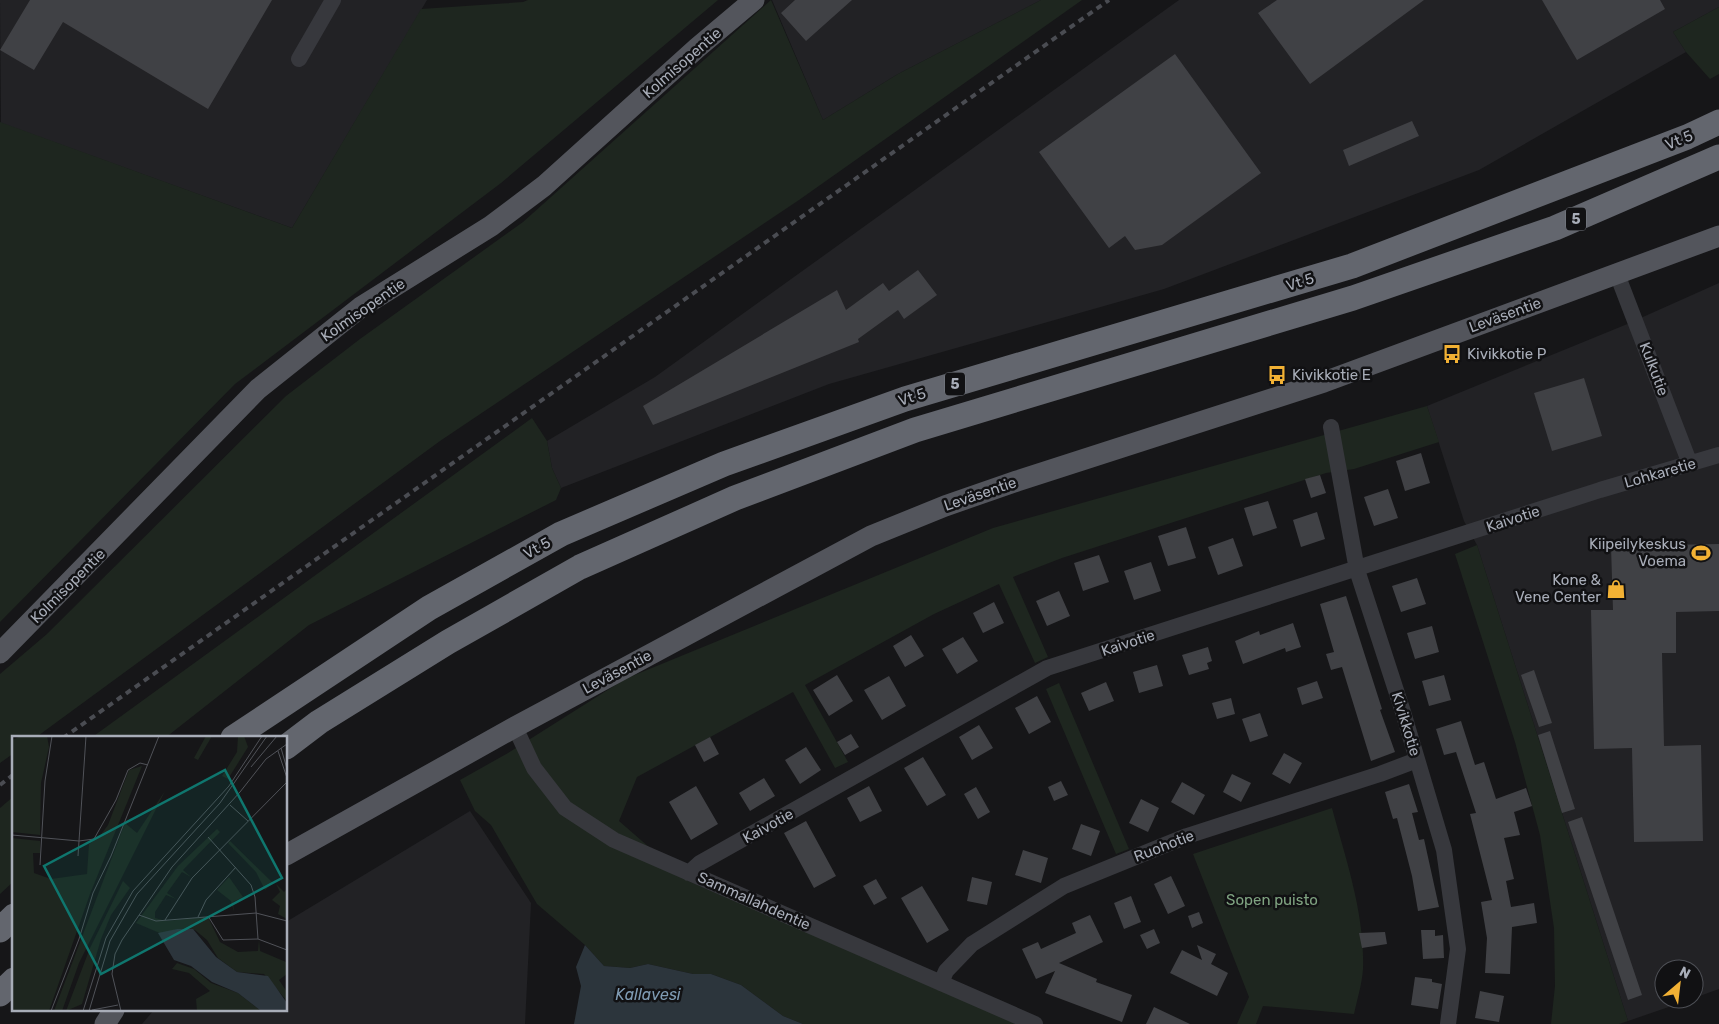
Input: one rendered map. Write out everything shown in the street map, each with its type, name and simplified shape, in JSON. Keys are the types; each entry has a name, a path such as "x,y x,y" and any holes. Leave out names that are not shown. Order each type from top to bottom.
{"highway":[{"name":"Vt 5","path":"236,736 429,608 561,534 724,464 905,399 1352,266 1687,137 1719,122"},
{"name":"Vt 5","path":"288,745 319,722 448,642 580,567 735,498 915,430 1387,286 1555,228 1719,157"},
{"path":"0,930 12,918"},
{"path":"0,994 12,982"}],"main road":[{"name":"Kolmisopentie","path":"0,654 258,389 362,307 491,226 544,186 754,0"},
{"name":"Leväsentie","path":"288,854 515,727 871,536 945,506 1324,382 1719,236"},
{"path":"105,1024 113,1012"}],"street":[{"path":"299,59 333,0"},
{"name":"Kulkutie","path":"1616,274 1690,464"},
{"name":"Kivikkotie","path":"1331,427 1357,570 1444,850 1458,949 1455,988 1448,1024"},
{"name":"Lohkaretie","path":"1600,490 1719,456"},
{"name":"Kaivotie","path":"689,873 700,863 1048,668 1357,570 1600,490"},
{"name":"Sammallahdentie","path":"515,727 534,768 565,808 614,840 941,983 1016,1020 1035,1024"},
{"name":"Ruohotie","path":"941,983 946,971 972,944 1064,886 1187,836 1380,774 1416,760"}],"shaded area":[{"path":"0,0 427,0 292,228 1,123"},
{"path":"772,0 1041,0 898,74 823,120"},
{"path":"1179,0 1719,0 1719,7 1673,32 1686,52 1479,170 1164,289 829,384 561,488 552,468 547,441 655,377"},
{"path":"1719,283 1719,989 1704,994 1704,959 1654,959 1654,1009 1663,1009 1628,1021 1477,545 1464,521 1427,406 1625,325"},
{"path":"470,811 531,903 525,1024 142,1024 152,1012 288,1012 288,921"}],"green space":[{"path":"528,0 718,0 501,183 235,384 0,622 0,122 292,228 421,9 523,2"},
{"path":"771,0 823,120 898,74 1041,0 1082,0 799,200 440,441 38,736 12,736 12,754 0,763 0,674 47,634 286,396 360,339 523,222"},
{"path":"1719,7 1719,74 1710,79 1686,52 1673,32"},
{"path":"1427,406 1439,442 1354,469 1326,473 1062,558 1013,577 1048,657 1035,663 999,584 934,614 805,685 848,762 835,768 793,692 637,777 619,821 688,881 1014,1019 1014,1024 803,1024 783,1016 741,985 711,974 693,974 648,964 630,968 604,966 585,945 537,904 491,825 475,811 460,780 508,753 625,679 993,528"},
{"path":"532,418 547,441 552,468 561,488 556,500 309,625 168,736 94,736"},
{"path":"1477,545 1628,1021 1619,1024 1551,1024 1555,986 1554,928 1540,835 1515,742 1455,554"},
{"path":"1059,683 1129,849 1116,854 1046,689"},
{"path":"12,798 12,883 0,894 0,808"},
{"name":"Sopen puisto","path":"1332,808 1354,887 1361,928 1363,969 1354,1014 1263,1006 1256,1024 1237,1024 1249,997 1193,854"}],"water":[{"name":"Kallavesi","path":"585,945 604,966 630,968 648,964 693,974 711,974 741,985 783,1016 803,1024 574,1024 581,986 576,967"}],"building":[{"path":"30,0 272,0 208,109 63,22 34,70 0,50"},
{"path":"795,0 852,0 806,41 781,13"},
{"path":"1277,0 1424,0 1310,84 1258,13"},
{"path":"1542,0 1660,0 1665,9 1577,60"},
{"path":"1175,54 1261,173 1162,245 1135,250 1125,236 1109,248 1039,152"},
{"path":"1412,121 1419,136 1349,166 1343,150"},
{"path":"918,270 937,295 904,319 898,310 858,339 859,342 653,425 643,406 837,290 846,310 883,283 889,291"},
{"path":"1584,378 1602,436 1552,451 1534,393"},
{"path":"1421,453 1430,483 1405,491 1396,461"},
{"path":"1320,475 1326,493 1311,498 1305,479"},
{"path":"1388,489 1398,518 1374,526 1364,497"},
{"path":"1268,501 1277,528 1253,536 1244,508"},
{"path":"1317,512 1325,539 1301,547 1293,520"},
{"path":"1186,527 1196,558 1168,566 1158,536"},
{"path":"1233,538 1243,566 1218,575 1208,547"},
{"path":"1719,544 1719,611 1676,612 1676,653 1662,653 1664,746 1701,745 1703,841 1634,842 1632,748 1594,749 1591,610 1613,610 1611,546"},
{"path":"1099,555 1109,582 1083,591 1074,563"},
{"path":"1151,562 1161,591 1134,600 1124,571"},
{"path":"1417,578 1426,604 1401,612 1392,586"},
{"path":"1059,591 1070,616 1047,626 1036,601"},
{"path":"1346,596 1382,709 1380,710 1395,752 1371,761 1342,667 1331,670 1326,654 1334,652 1320,604"},
{"path":"994,602 1004,623 983,633 973,613"},
{"path":"1293,623 1301,647 1286,652 1285,648 1243,664 1235,641 1259,631 1260,635"},
{"path":"1432,626 1439,652 1415,659 1407,633"},
{"path":"911,635 924,656 905,667 893,646"},
{"path":"963,637 978,661 957,674 942,649"},
{"path":"1208,647 1212,661 1207,663 1209,669 1189,675 1182,655"},
{"path":"1157,665 1163,686 1139,693 1133,672"},
{"path":"1534,670 1552,723 1539,727 1521,675"},
{"path":"837,675 853,701 829,716 813,690"},
{"path":"1444,675 1451,700 1429,706 1422,681"},
{"path":"889,676 906,706 882,720 864,690"},
{"path":"1317,681 1323,698 1302,705 1297,688"},
{"path":"1106,682 1114,701 1089,711 1081,693"},
{"path":"1037,696 1051,722 1029,734 1015,708"},
{"path":"1231,698 1235,714 1217,719 1212,703"},
{"path":"1260,713 1268,736 1250,742 1242,719"},
{"path":"1461,721 1475,765 1484,762 1496,799 1526,788 1532,806 1514,812 1520,835 1504,838 1514,879 1506,881 1511,907 1534,903 1537,923 1512,927 1510,974 1485,973 1487,938 1481,902 1492,900 1470,814 1476,813 1456,752 1444,755 1436,729"},
{"path":"979,725 993,748 972,760 959,737"},
{"path":"1550,731 1575,809 1562,813 1538,735"},
{"path":"851,734 859,747 845,755 837,742"},
{"path":"710,737 719,754 704,762 695,745"},
{"path":"806,747 821,770 800,784 785,760"},
{"path":"1284,753 1302,763 1290,784 1272,774"},
{"path":"923,757 946,795 927,806 904,768"},
{"path":"1232,774 1251,783 1241,802 1223,792"},
{"path":"764,778 775,796 750,811 739,793"},
{"path":"1061,781 1068,795 1054,801 1048,787"},
{"path":"1182,782 1205,795 1194,815 1171,802"},
{"path":"1409,784 1418,812 1412,813 1419,840 1424,839 1439,907 1418,911 1412,876 1397,818 1393,819 1385,792"},
{"path":"696,786 718,824 691,840 669,802"},
{"path":"869,786 882,811 860,822 847,798"},
{"path":"976,787 990,812 978,819 964,794"},
{"path":"1141,799 1159,808 1148,832 1129,823"},
{"path":"1582,817 1642,995 1628,1000 1568,822"},
{"path":"806,821 836,876 814,888 784,833"},
{"path":"1081,824 1100,831 1091,856 1072,849"},
{"path":"1023,850 1048,858 1041,883 1015,875"},
{"path":"1171,876 1185,906 1168,914 1154,884"},
{"path":"972,877 992,882 987,905 967,901"},
{"path":"876,879 887,898 874,905 863,886"},
{"path":"922,886 949,930 927,943 901,898"},
{"path":"1131,896 1141,922 1124,929 1114,903"},
{"path":"1199,912 1203,923 1192,928 1188,916"},
{"path":"1090,915 1103,942 1059,963 1097,979 1096,982 1132,995 1122,1022 1045,993 1055,971 1036,979 1022,949 1038,942 1041,949 1076,933 1072,923"},
{"path":"1154,929 1160,943 1147,949 1140,935"},
{"path":"1421,930 1435,930 1435,936 1443,935 1444,958 1423,959"},
{"path":"1385,932 1387,944 1362,948 1359,933"},
{"path":"1197,945 1216,954 1211,964 1228,973 1217,996 1170,973 1182,950 1202,960"},
{"path":"1415,977 1432,979 1432,982 1442,984 1438,1009 1411,1005"},
{"path":"1480,991 1504,996 1499,1022 1475,1018"},
{"path":"1154,1007 1190,1024 1146,1024"}],"railway":[{"path":"66,736 1109,0"},
{"path":"0,785 12,776"}],"place":[{"name":"Kivikkotie P","path":"1452,354"},
{"name":"Kivikkotie E","path":"1277,375"},
{"name":"Kiipeilykeskus Voema","path":"1701,553"},
{"name":"Kone & Vene Center","path":"1616,589"}]}
